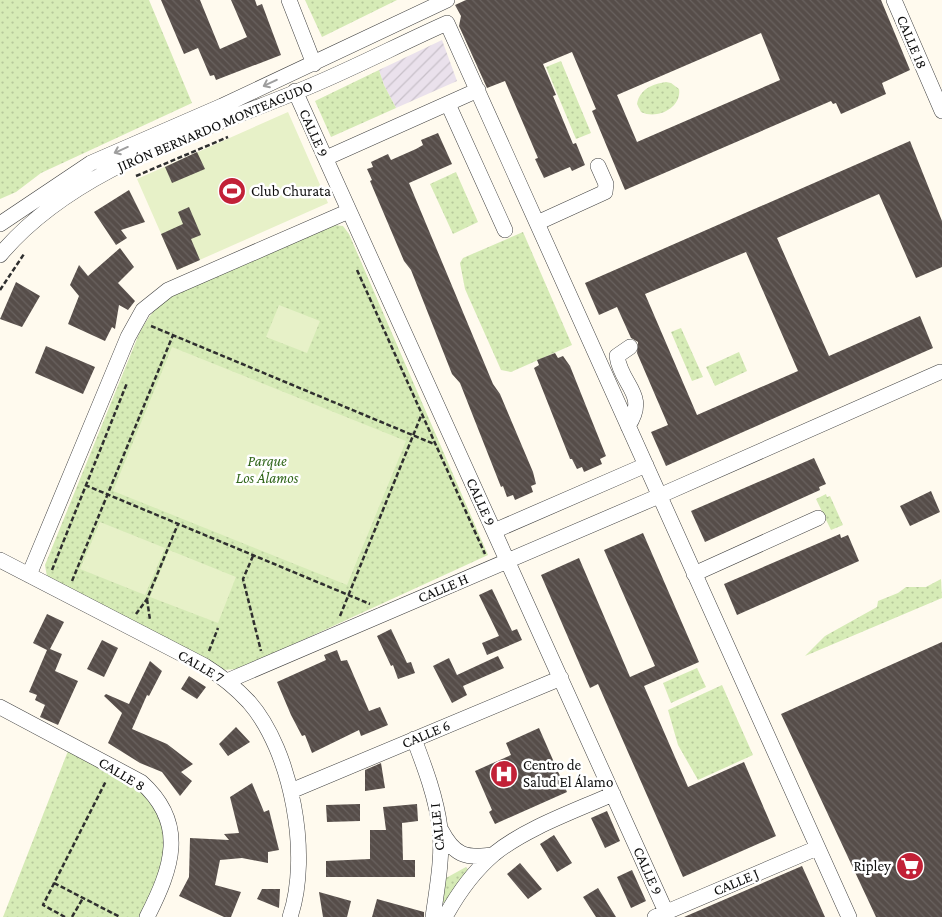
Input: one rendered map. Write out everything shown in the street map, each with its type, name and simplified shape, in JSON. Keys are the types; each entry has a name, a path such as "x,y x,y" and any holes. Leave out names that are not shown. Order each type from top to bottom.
{"street":[{"path":"289,0 314,64"},
{"name":"JIRÓN BERNARDO MONTEAGUDO","path":"0,224 91,163 314,64 447,0"},
{"name":"CALLE 18","path":"894,0 942,110"},
{"name":"JIRÓN BERNARDO MONTEAGUDO","path":"0,255 34,221 94,179 134,159 295,91 447,23 478,90"},
{"path":"326,158 478,90 849,917"},
{"name":"CALLE 9","path":"295,91 613,794 661,914"},
{"path":"448,104 505,230"},
{"path":"537,223 604,192 606,184 598,166"},
{"path":"30,575 136,319 142,310 168,290 350,211"},
{"path":"628,426 636,415 637,402 617,356 630,347"},
{"name":"CALLE H","path":"227,681 659,496 940,372"},
{"path":"494,531 646,465"},
{"path":"694,574 818,518"},
{"name":"CALLE 7","path":"0,560 205,666 227,681 250,704 268,731 291,791 297,818 299,849 297,879 290,917"},
{"name":"CALLE 6","path":"291,791 560,678"},
{"name":"CALLE 8","path":"0,707 141,782 156,796 166,813 172,837 169,862 162,888 147,917"},
{"name":"CALLE I","path":"414,739 431,783 440,828 441,850 433,917"},
{"path":"445,917 464,888 493,855 511,842 613,794"},
{"path":"440,828 448,844 461,853 478,857 493,855"},
{"name":"CALLE J","path":"661,914 817,848"}],"path":[{"path":"132,178 237,133"},
{"path":"0,290 29,247"},
{"path":"354,263 485,555"},
{"path":"136,319 434,444"},
{"path":"147,334 150,325 154,321"},
{"path":"70,585 173,335"},
{"path":"54,576 52,566 129,379"},
{"path":"339,619 421,416"},
{"path":"85,485 371,604"},
{"path":"133,617 147,599 178,524"},
{"path":"253,555 243,579 262,652"},
{"path":"147,599 150,625"},
{"path":"207,654 218,628"},
{"path":"65,917 43,905 106,781"},
{"path":"54,883 120,917"},
{"path":"72,917 83,898"}],"shaded area":[{"path":"442,40 457,81 396,108 384,85 379,70"}],"green space":[{"path":"0,0 149,0 192,103 41,173 16,192 0,199"},
{"path":"305,0 397,0 322,37"},
{"path":"561,61 591,133 576,139 546,67"},
{"path":"379,70 384,85 396,108 331,137 315,101"},
{"path":"666,82 679,89 677,102 673,107 661,113 647,114 641,112 637,104 644,91 651,86"},
{"name":"Club Churata","path":"288,112 328,203 177,270 137,179"},
{"path":"456,172 478,222 453,234 430,184"},
{"name":"Parque Los Álamos","path":"334,225 343,226 349,234 488,555 239,669 221,670 47,577 45,565 139,334 154,312 163,302 174,295"},
{"path":"523,232 572,345 511,372 501,370 465,289 460,263 463,258"},
{"path":"279,305 320,321 307,353 266,337"},
{"path":"681,328 703,377 692,381 671,332"},
{"path":"172,347 406,441 347,585 113,491"},
{"path":"739,352 747,371 715,386 706,367"},
{"path":"826,494 827,497 830,496 843,525 831,530 816,499"},
{"path":"100,522 165,548 145,595 80,569"},
{"path":"169,550 236,577 218,623 150,597"},
{"path":"941,579 942,598 805,656 825,636 877,607 878,601 898,593 906,587 926,587"},
{"path":"697,668 706,687 671,703 663,683"},
{"path":"722,685 753,755 698,780 678,745 668,710"},
{"path":"68,751 105,769 138,790 151,803 161,819 165,838 163,861 156,883 139,917 3,917"},
{"path":"466,867 469,871 445,903 442,902 446,878"}],"building":[{"path":"161,0 200,0 220,49 247,37 231,0 255,0 257,6 262,4 281,55 216,80 214,75 210,76 198,48 184,54"},
{"path":"466,0 881,0 910,70 882,83 886,94 841,114 836,103 833,104 831,101 625,190 592,111 596,109 572,52 543,64 556,95 553,96 573,144 576,143 585,165 572,171 570,167 544,178 535,159 538,158 505,81 487,88 459,26 461,16 455,5","holes":["761,33 780,80 637,142 617,95"]},
{"path":"438,133 452,164 409,183 493,384 500,394 533,472 536,484 531,486 533,492 515,500 513,495 507,497 503,486 501,487 460,383 452,374 411,270 404,261 370,181 372,180 367,169 373,167 371,162 388,154 391,160 423,145 421,140"},
{"path":"910,141 942,221 942,267 916,278 879,194 777,238 829,356 920,316 933,348 666,466 651,432 668,425 637,353 638,342 631,338 617,307 599,315 585,283","holes":["746,252 798,371 697,415 645,294"]},
{"path":"197,152 205,169 172,183 165,167"},
{"path":"129,190 145,222 121,230 127,238 116,245 94,212"},
{"path":"189,207 201,235 191,239 200,260 177,270 161,234 183,224 178,212"},
{"path":"120,248 134,267 118,283 135,301 128,310 119,305 115,329 112,327 105,341 68,324 79,296 70,285 79,265 88,276"},
{"path":"16,282 40,296 22,327 0,319"},
{"path":"46,346 95,367 83,394 35,373"},
{"path":"555,353 558,358 563,356 570,366 606,456 600,459 602,464 584,472 582,467 577,469 572,459 570,459 534,368 539,365 537,360"},
{"path":"814,458 826,484 819,487 820,490 705,542 691,511"},
{"path":"931,491 940,512 910,526 900,506"},
{"path":"643,533 699,662 644,686 688,787 744,762 776,836 683,877 598,684 590,688 541,575 579,558 630,677 655,666 604,550"},
{"path":"840,534 841,538 848,535 859,561 737,615 724,584"},
{"path":"492,589 512,631 517,629 522,640 487,655 482,643 499,636 479,595"},
{"path":"47,614 64,622 50,649 62,654 55,671 78,681 58,725 40,717 45,705 35,700 37,695 29,692 47,650 33,643"},
{"path":"391,629 407,663 411,662 415,673 398,679 393,665 391,666 377,636"},
{"path":"102,640 118,648 104,677 87,669"},
{"path":"942,642 942,917 876,917 781,714"},
{"path":"337,650 341,661 347,660 369,711 380,707 388,725 361,736 359,730 312,753 305,735 302,736 291,715 277,682 326,660 324,655"},
{"path":"498,656 504,668 463,686 467,695 452,703 433,666 449,658 457,675"},
{"path":"150,661 162,671 149,696 147,695 132,729 167,744 193,764 181,772 192,781 180,796 162,772 140,763 108,743 122,713 104,696 106,694 129,704"},
{"path":"189,676 206,687 197,699 181,689"},
{"path":"236,727 250,742 228,756 219,744"},
{"path":"539,728 567,792 495,824 489,812 492,810 475,771 511,755 506,743"},
{"path":"381,763 385,788 365,791 365,770"},
{"path":"252,783 264,812 269,810 279,850 268,852 268,863 242,858 220,860 215,885 241,892 231,917 224,917 179,896 189,877 190,838 229,840 224,834 239,833 230,797"},
{"path":"360,804 360,821 327,822 326,805"},
{"path":"417,804 418,821 402,823 403,860 415,860 415,877 326,877 326,861 370,859 370,830 386,830 383,807"},
{"path":"607,811 620,841 605,848 591,818"},
{"path":"554,835 572,863 557,872 540,844"},
{"path":"520,863 542,889 528,899 507,874"},
{"path":"802,866 825,917 684,917"},
{"path":"632,870 646,901 631,908 617,877"},
{"path":"598,888 616,917 596,917 583,897"},
{"path":"262,889 280,889 279,908 257,899"},
{"path":"319,892 351,901 347,917 323,917"},
{"path":"377,899 424,912 424,917 372,917"}],"place":[{"name":"Club Churata","path":"232,191"},
{"name":"Centro de Salud El Álamo","path":"504,774"},
{"name":"Ripley","path":"910,866"}]}
